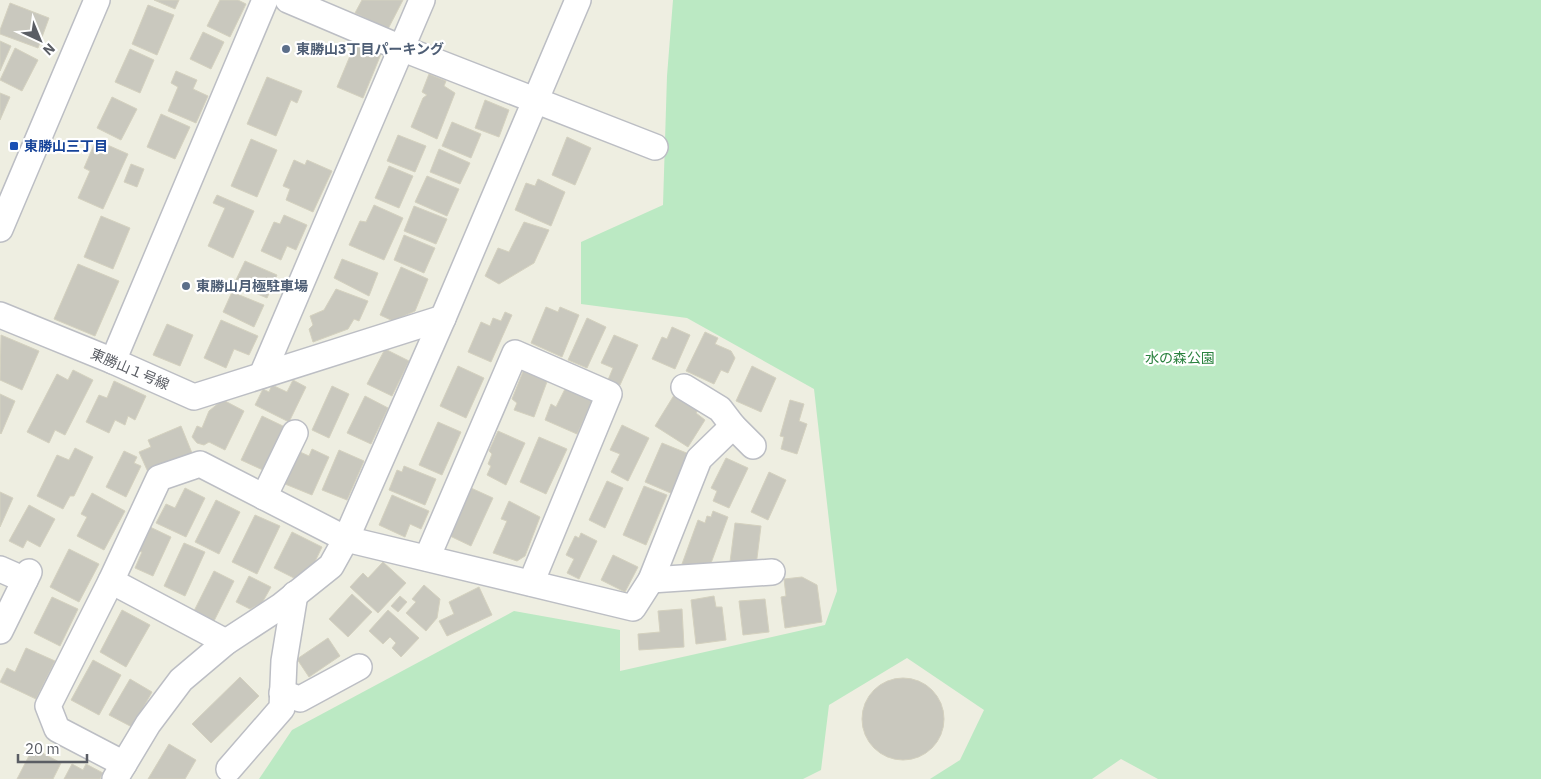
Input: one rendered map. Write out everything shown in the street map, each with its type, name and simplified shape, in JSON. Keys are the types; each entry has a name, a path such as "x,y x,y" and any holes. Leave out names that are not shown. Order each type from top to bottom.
{"street":[{"path":"0,229 97,0"},
{"path":"113,361 265,0"},
{"path":"288,0 401,48 655,148"},
{"path":"262,375 422,0"},
{"path":"578,0 443,318 346,538 331,566 281,606 226,642 181,680 148,724 120,772 57,729 48,706 111,581 159,478 200,464 346,538 633,608 650,580 699,459 733,426"},
{"name":"東勝山１号線","path":"0,315 113,361 194,397 443,318"},
{"path":"427,558 515,353 609,394 531,583"},
{"path":"684,387 720,409 733,426 753,446"},
{"path":"264,497 295,432"},
{"path":"0,569 27,576 0,631"},
{"path":"650,580 772,572"},
{"path":"111,581 226,642"},
{"path":"229,769 282,708 284,661 296,594"},
{"path":"282,693 300,699 359,667"}],"green space":[{"name":"水の森公園","path":"673,0 1541,0 1541,779 1158,779 1121,759 1092,779 930,779 960,760 984,710 907,658 829,705 821,770 803,779 259,779 292,730 514,611 620,630 620,671 825,625 837,591 814,389 687,318 581,304 581,242 663,205 667,76"}],"building":[{"path":"154,0 179,0 175,9"},
{"path":"220,0 238,0 246,4 230,37 207,26"},
{"path":"362,0 403,0 388,29 355,13"},
{"path":"10,3 49,18 38,48 0,34"},
{"path":"148,5 174,15 157,55 132,44"},
{"path":"203,32 224,42 211,69 190,59"},
{"path":"0,41 11,46 0,71"},
{"path":"355,44 381,54 363,98 337,87"},
{"path":"15,48 38,60 22,91 0,80"},
{"path":"130,49 154,60 140,93 115,82"},
{"path":"176,71 197,80 193,89 208,96 196,123 168,111 178,87 171,83"},
{"path":"429,74 446,81 444,86 455,93 437,139 411,127 423,98 427,95 422,92"},
{"path":"267,77 302,91 297,103 291,100 276,136 247,124"},
{"path":"0,93 10,97 0,120"},
{"path":"112,97 137,109 121,140 97,128"},
{"path":"485,100 509,110 499,137 475,128"},
{"path":"161,114 190,127 175,159 147,147"},
{"path":"452,122 481,134 471,158 442,146"},
{"path":"398,135 426,146 415,172 387,161"},
{"path":"567,137 591,148 575,185 552,175"},
{"path":"251,139 277,150 257,197 231,186"},
{"path":"96,140 128,154 103,209 78,198 90,171 84,168"},
{"path":"439,149 470,163 460,184 430,172"},
{"path":"294,160 305,165 307,160 332,171 313,212 286,200 290,189 283,186"},
{"path":"131,164 144,169 137,187 124,182"},
{"path":"389,166 413,176 399,208 375,198"},
{"path":"427,176 459,189 447,216 415,202"},
{"path":"538,179 565,192 551,226 515,210 526,183 535,186"},
{"path":"217,195 254,211 233,258 208,246 225,208 213,203"},
{"path":"374,205 403,218 384,260 349,245 360,221 366,222"},
{"path":"414,206 447,219 436,244 404,231"},
{"path":"284,215 307,225 296,250 287,246 281,260 261,251 274,222 280,224"},
{"path":"101,216 130,228 113,269 84,257"},
{"path":"524,222 549,230 534,263 499,284 485,276 498,248 509,252"},
{"path":"404,235 435,248 424,273 394,260"},
{"path":"342,259 378,273 369,296 334,278"},
{"path":"245,261 277,275 267,298 234,284"},
{"path":"78,264 119,281 95,336 54,319"},
{"path":"401,267 428,279 415,311 393,321 380,315"},
{"path":"336,289 368,301 359,321 354,319 348,329 313,342 309,329 313,325 310,316 324,310"},
{"path":"232,292 264,305 254,327 223,312"},
{"path":"546,307 558,312 560,307 579,315 562,357 531,343"},
{"path":"505,312 512,315 491,362 468,352 481,322 490,326 493,318 501,321"},
{"path":"587,318 606,327 587,368 568,360"},
{"path":"221,320 258,336 249,355 234,349 226,368 204,358"},
{"path":"167,324 193,335 180,366 153,355"},
{"path":"672,327 690,335 675,369 652,359 662,337 667,339"},
{"path":"705,332 718,338 715,344 731,351 735,358 728,373 721,370 714,384 686,371"},
{"path":"1,335 39,351 22,390 0,380"},
{"path":"614,335 638,345 620,385 608,380 613,368 601,363"},
{"path":"385,349 409,361 392,396 367,384"},
{"path":"458,366 484,378 466,418 440,406"},
{"path":"752,366 776,378 761,412 736,401"},
{"path":"524,369 548,379 534,417 514,410 517,403 512,399"},
{"path":"73,370 93,380 65,435 55,430 49,443 27,432 57,374 68,380"},
{"path":"293,380 306,387 289,422 255,405 263,389 269,392 272,385 287,392"},
{"path":"114,381 146,396 135,420 128,416 125,425 115,420 109,433 86,422 99,395 107,398"},
{"path":"568,383 594,397 577,434 545,420 551,404 556,407"},
{"path":"332,386 349,394 329,438 312,430"},
{"path":"676,392 700,407 696,413 705,420 688,447 655,426"},
{"path":"0,394 15,401 1,434 0,433"},
{"path":"365,396 388,408 371,444 347,433"},
{"path":"790,400 804,404 799,421 807,424 797,454 781,449 784,437 780,436"},
{"path":"225,401 244,411 225,450 209,442 204,445 197,443 192,437 197,426 202,428 209,411 220,402"},
{"path":"262,416 285,427 265,471 241,460"},
{"path":"438,422 461,432 442,475 419,465"},
{"path":"622,425 649,438 628,481 611,472 620,454 610,450"},
{"path":"181,426 192,453 148,472 139,452 151,447 148,440"},
{"path":"498,431 525,443 506,485 487,475 491,466 488,464 492,454 489,451"},
{"path":"539,437 567,449 546,494 520,482"},
{"path":"662,443 689,454 673,494 645,482"},
{"path":"75,448 93,457 74,496 70,496 63,509 37,496 57,455 69,460"},
{"path":"312,449 329,457 312,495 285,484 300,452 309,456"},
{"path":"339,450 364,461 347,500 322,490"},
{"path":"124,451 137,457 134,463 141,466 126,497 106,487"},
{"path":"726,458 748,468 729,508 713,501 717,491 711,488"},
{"path":"404,466 436,479 425,505 389,490 397,470 402,472"},
{"path":"769,472 786,480 768,520 751,512"},
{"path":"607,481 623,488 605,528 589,520"},
{"path":"644,486 667,495 646,545 623,535"},
{"path":"185,488 205,498 186,537 156,523 166,504 175,508"},
{"path":"471,488 493,498 471,546 450,536"},
{"path":"0,492 13,498 0,527"},
{"path":"92,493 125,511 104,550 77,536 87,517 81,514"},
{"path":"392,495 429,511 421,529 410,524 405,537 379,525"},
{"path":"216,500 240,512 219,554 195,542"},
{"path":"509,501 540,517 525,556 517,561 493,553 507,521 501,519"},
{"path":"29,505 55,519 40,547 27,540 23,548 9,541"},
{"path":"713,511 728,517 707,574 682,564 698,520 705,523 707,516 711,517"},
{"path":"255,515 280,526 257,574 232,562"},
{"path":"735,523 761,526 756,566 730,562"},
{"path":"150,527 171,537 153,576 135,568 142,552 138,551"},
{"path":"292,532 322,547 308,576 302,572 298,580 274,568"},
{"path":"581,533 597,541 579,579 567,573 574,559 566,555 575,536 579,538"},
{"path":"184,543 205,552 185,596 164,586"},
{"path":"69,549 99,564 79,602 50,587"},
{"path":"613,555 638,567 625,592 601,580"},
{"path":"383,562 406,583 378,613 350,587 363,573 368,578"},
{"path":"214,571 234,581 214,621 194,611"},
{"path":"249,576 271,587 262,603 250,609 236,602"},
{"path":"802,577 817,585 822,622 785,628 781,597 786,596 784,579"},
{"path":"424,585 440,599 437,618 426,631 406,613 416,602 412,599"},
{"path":"479,587 492,615 447,636 439,621 454,614 449,602"},
{"path":"352,594 372,612 348,637 329,619"},
{"path":"400,596 407,602 398,612 391,606"},
{"path":"714,596 716,607 722,607 726,640 696,644 691,600"},
{"path":"52,597 78,609 60,646 34,633"},
{"path":"765,599 769,632 743,635 739,601"},
{"path":"682,609 684,647 639,650 638,634 660,632 658,611"},
{"path":"122,610 150,625 126,667 100,652"},
{"path":"388,610 419,638 401,657 392,648 396,643 390,637 383,644 369,631"},
{"path":"328,638 340,656 309,677 297,659"},
{"path":"26,648 55,661 36,699 0,682 7,668 15,672"},
{"path":"93,660 121,675 99,715 71,700"},
{"path":"240,677 259,696 211,743 192,724"},
{"path":"895,678 911,678 926,685 937,696 944,711 941,735 932,748 911,760 895,760 880,753 869,742 862,727 862,711 869,696 880,685"},
{"path":"130,679 152,692 132,727 109,715"},
{"path":"169,744 196,760 185,779 148,779"},
{"path":"33,748 61,763 53,779 17,779"},
{"path":"72,764 83,770 86,764 103,773 100,779 64,779"}],"place":[{"name":"東勝山3丁目パーキング","path":"286,49"},
{"name":"東勝山三丁目","path":"14,146"},
{"name":"東勝山月極駐車場","path":"186,286"}]}
